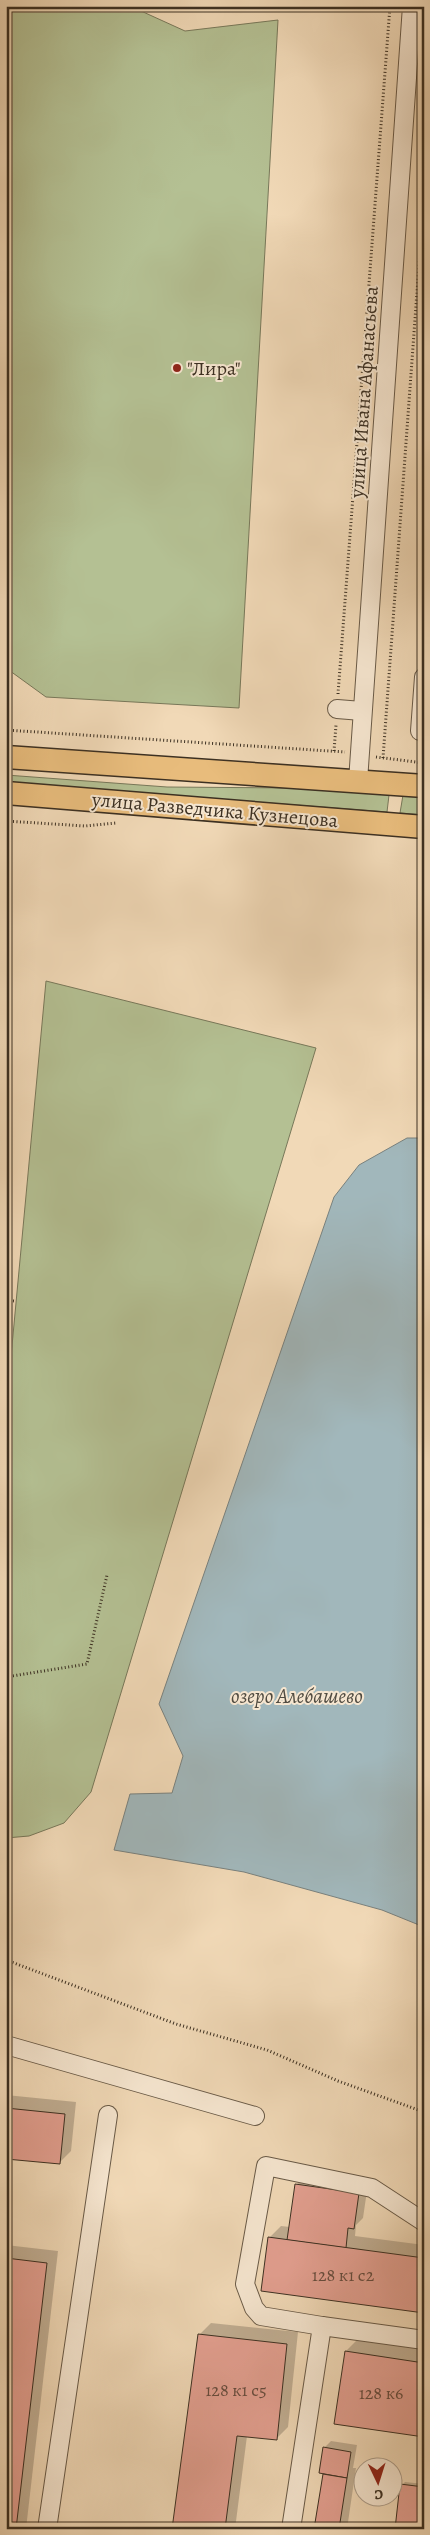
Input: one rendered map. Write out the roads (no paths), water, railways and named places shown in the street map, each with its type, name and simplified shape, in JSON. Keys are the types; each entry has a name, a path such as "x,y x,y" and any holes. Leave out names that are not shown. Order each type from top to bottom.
{"main road":[{"name":"улица Разведчика Кузнецова","path":"6,757 424,786"},
{"name":"улица Разведчика Кузнецова","path":"6,793 424,827"}],"street":[{"name":"улица Ивана Афанасьева","path":"358,781 412,6"},
{"path":"424,677 420,731 424,731"},
{"path":"337,709 362,711"},
{"path":"6,2044 255,2116"},
{"path":"47,2529 108,2115"},
{"path":"424,2222 372,2188 266,2166 245,2284 254,2308 261,2316 424,2340"},
{"path":"291,2529 322,2326"}],"water":[{"name":"озеро Алебашево","path":"407,1138 424,1138 424,1927 382,1910 244,1872 114,1850 130,1794 172,1793 183,1756 159,1704 334,1197 359,1165"}],"place":[{"name":"\"Лира\"","path":"177,368"}]}
